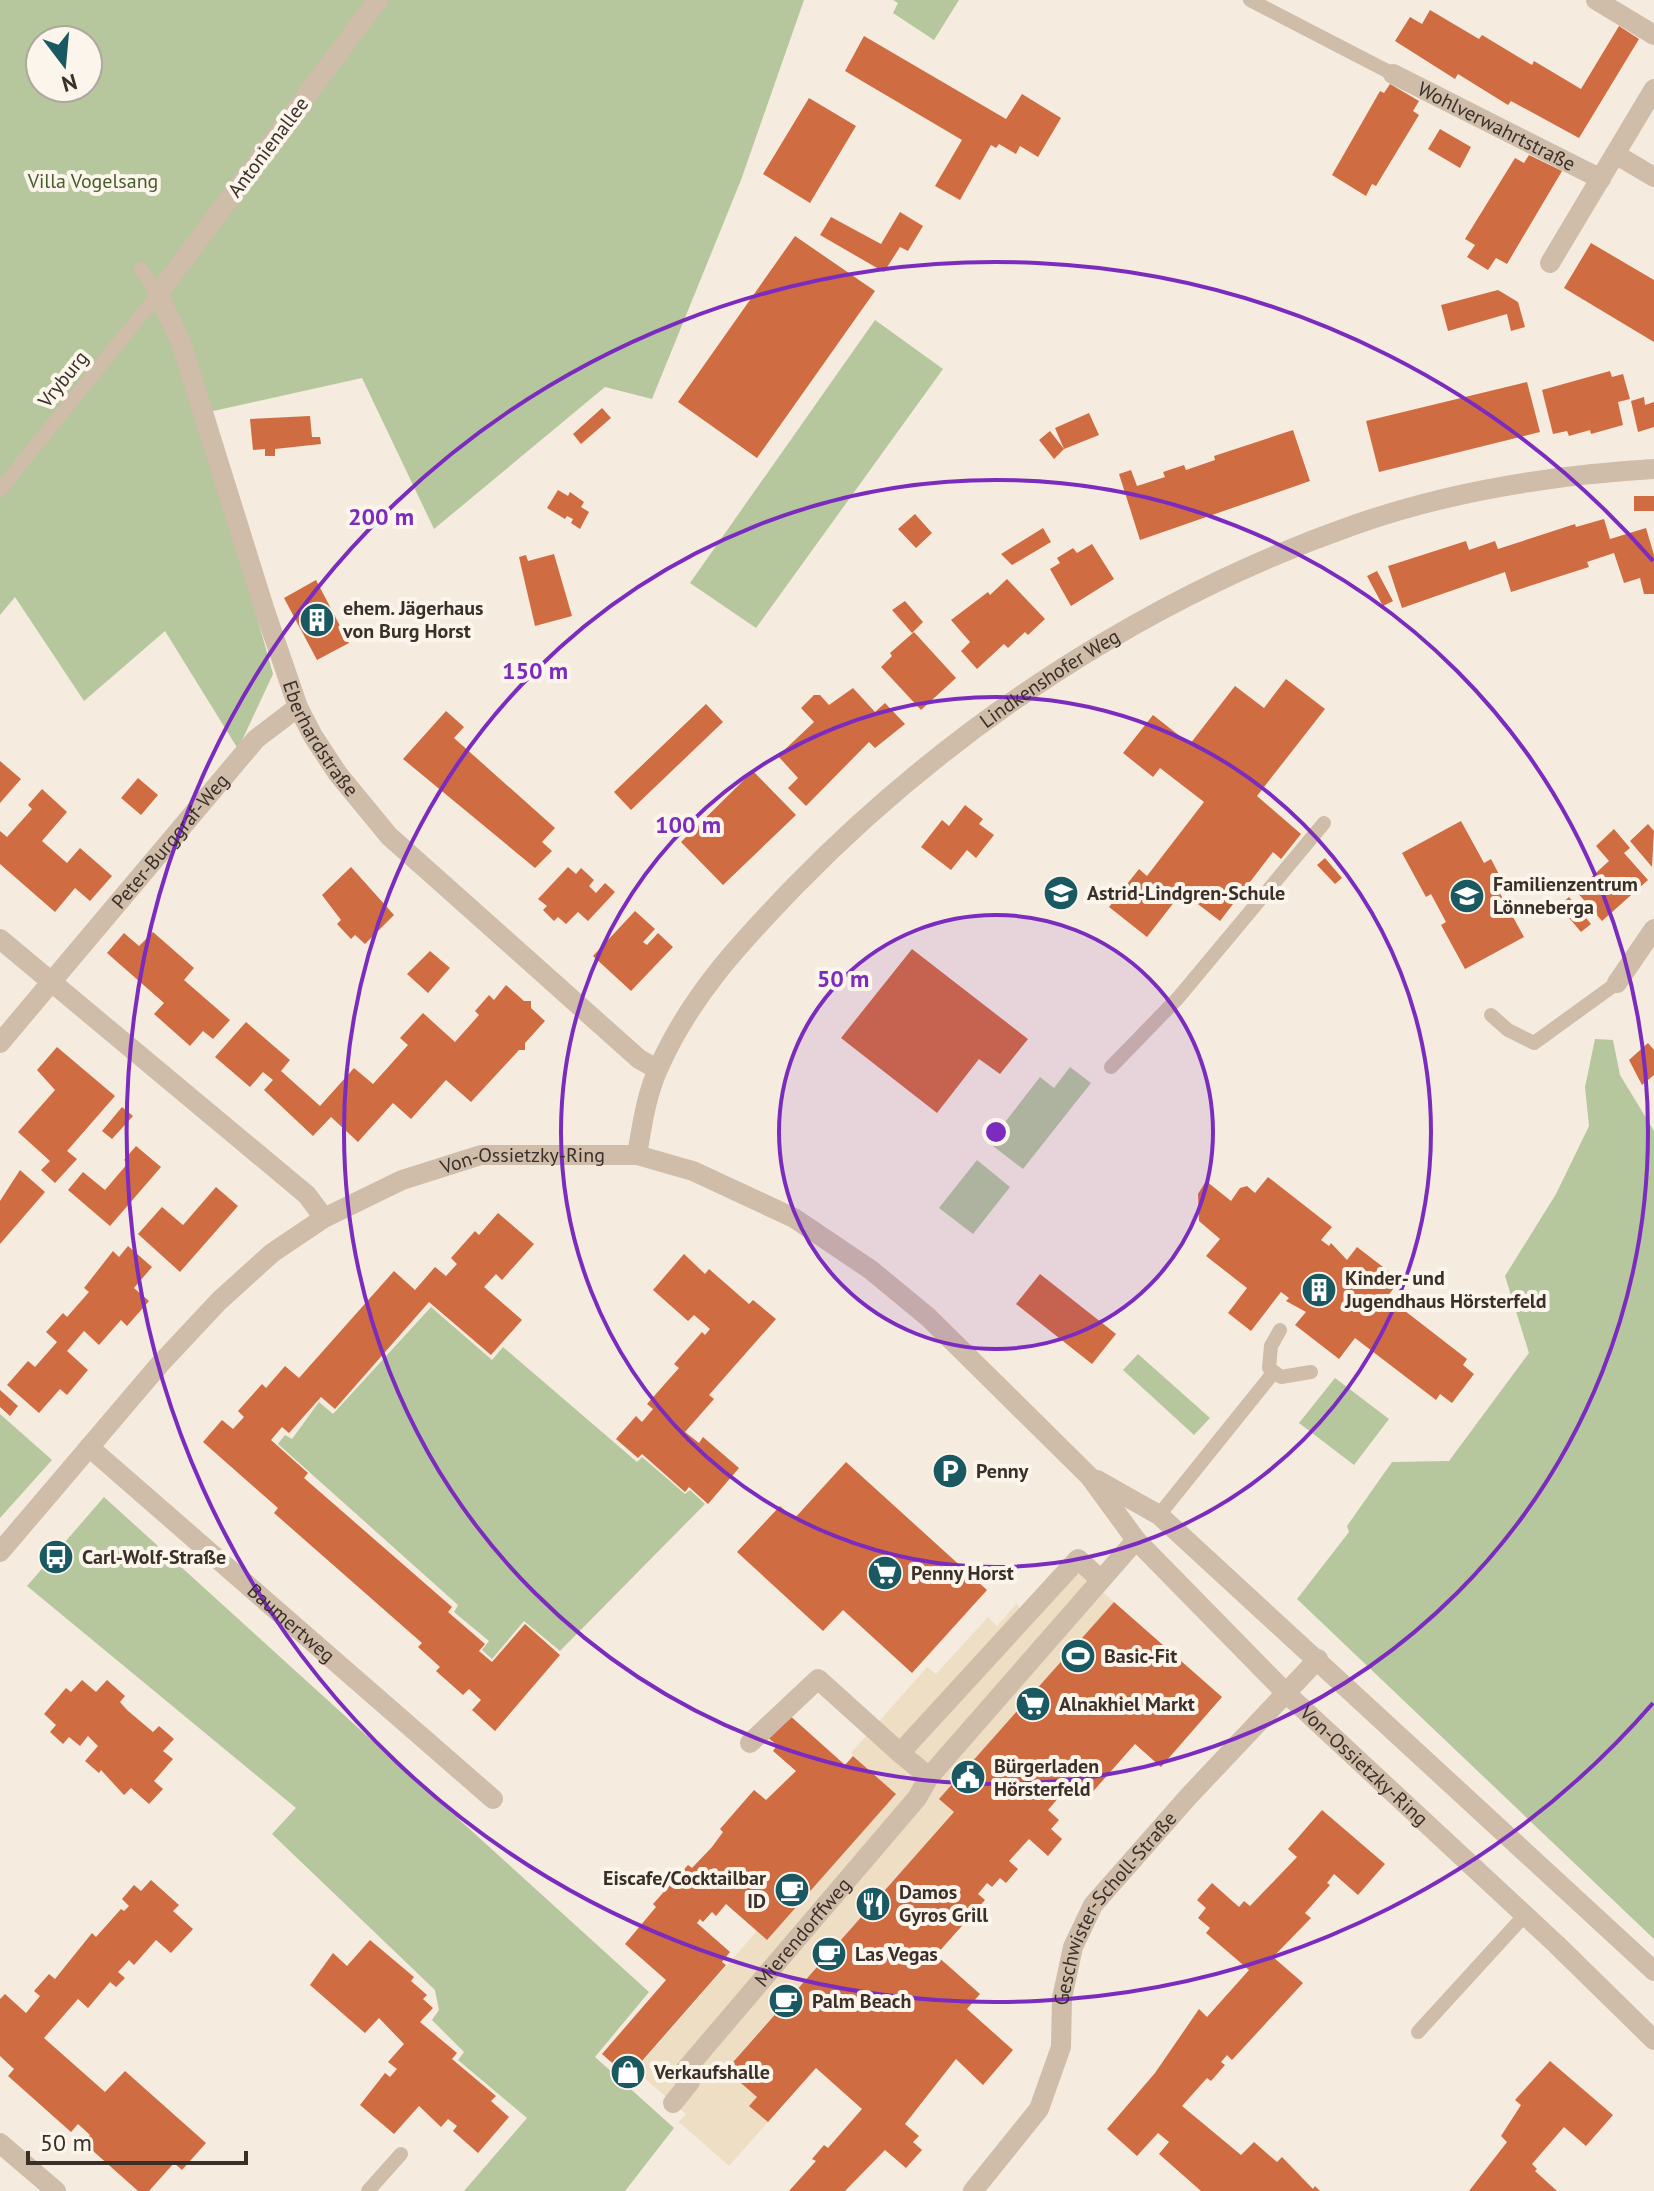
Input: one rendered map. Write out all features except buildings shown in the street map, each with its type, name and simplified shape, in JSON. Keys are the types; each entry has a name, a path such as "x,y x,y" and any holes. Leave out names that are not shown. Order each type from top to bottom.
{"street":[{"name":"Antonienallee","path":"158,294 378,0"},
{"path":"1596,0 1654,35"},
{"name":"Wohlverwahrtstraße","path":"1393,74 1601,179"},
{"name":"Wohlverwahrtstraße","path":"1550,263 1654,89"},
{"path":"1615,154 1654,177"},
{"name":"Eberhardstraße","path":"158,294 181,342 204,407 298,707 338,774 389,836 639,1059 657,1069"},
{"name":"Lindkenshofer Weg","path":"637,1155 645,1108 657,1069 711,976 851,829 974,729 1090,653 1297,546 1357,524 1514,484 1654,469"},
{"name":"Peter-Burggraf-Weg","path":"0,1043 52,985 256,739 298,707"},
{"path":"1617,983 1654,929"},
{"path":"0,939 307,1195 324,1218"},
{"name":"Von-Ossietzky-Ring","path":"0,1552 219,1301 272,1253 324,1218 402,1180 481,1155 637,1155 693,1171 750,1195 834,1243 928,1317 1090,1477 1136,1540 1287,1694 1654,2040"},
{"name":"Baumertweg","path":"89,1447 493,1799"},
{"name":"Von-Ossietzky-Ring","path":"1090,1477 1159,1515 1654,1971"},
{"name":"Mierendorffweg","path":"678,2103 690,2082 681,2075 917,1798 929,1777 1136,1540"},
{"path":"900,1753 1078,1559 1100,1579"},
{"name":"Geschwister-Scholl-Straße","path":"973,2191 1026,2128 1044,2098 1061,2047 1062,1998 1073,1947 1093,1905 1177,1808 1318,1659"},
{"path":"750,1743 818,1679 929,1777"},
{"path":"0,2143 56,2191"}],"lane":[{"path":"1250,0 1393,74"},
{"path":"141,269 158,294"},
{"name":"Vryburg","path":"0,490 158,294"},
{"path":"1111,1067 1178,998 1324,823"},
{"path":"1491,1015 1508,1030 1534,1043 1617,983"},
{"path":"1280,1330 1271,1346 1269,1368 1281,1377 1311,1372"},
{"path":"1159,1515 1274,1372"},
{"path":"1418,2032 1524,1916"},
{"path":"368,2191 401,2154"}],"green space":[{"name":"Villa Vogelsang","path":"0,0 804,0 741,180 652,399 605,387 434,529 362,378 200,414 273,674 238,749 165,631 84,701 15,597 0,615"},
{"path":"893,0 959,0 934,40 893,13 898,3"},
{"path":"875,320 943,369 756,628 690,583"},
{"path":"1595,1039 1613,1040 1620,1075 1654,1131 1654,1939 1297,1599 1349,1532 1347,1526 1392,1462 1449,1461 1529,1353 1505,1276 1556,1194 1589,1126 1585,1087"},
{"path":"1070,1067 1091,1083 1023,1169 989,1143 1040,1077 1054,1088"},
{"path":"977,1160 1010,1187 973,1234 939,1208"},
{"path":"431,1307 492,1360 503,1347 637,1462 642,1457 685,1494 690,1490 705,1504 560,1651 524,1621 492,1659 482,1650 489,1641 454,1612 458,1605 278,1444 285,1435 292,1439 319,1402 333,1414"},
{"path":"1138,1354 1210,1418 1194,1435 1123,1370"},
{"path":"1335,1378 1389,1419 1354,1465 1299,1423"},
{"path":"0,1414 52,1460 0,1518"},
{"path":"104,1497 649,1992 595,2057 674,2128 625,2191 464,2191 527,2118 458,2060 464,2052 432,2020 439,2010 435,1990 272,1834 296,1808 27,1586"}],"shaded area":[{"path":"1065,1559 1114,1602 940,1799 954,1812 726,2069 757,2097 750,2106 768,2122 729,2166 679,2122 686,2114 635,2070 757,1931 767,1940 896,1794 851,1753 927,1667 936,1674 988,1617 997,1626 1017,1603 1020,1611"}],"place":[{"name":"ehem. Jägerhaus von Burg Horst","path":"317,620"},
{"name":"Astrid-Lindgren-Schule","path":"1061,893"},
{"name":"Familienzentrum Lönneberga","path":"1467,896"},
{"name":"Kinder- und Jugendhaus Hörsterfeld","path":"1319,1290"},
{"name":"Penny","path":"950,1471"},
{"name":"Carl-Wolf-Straße","path":"56,1557"},
{"name":"Penny Horst","path":"885,1573"},
{"name":"Basic-Fit","path":"1078,1656"},
{"name":"Alnakhiel Markt","path":"1033,1704"},
{"name":"Bürgerladen Hörsterfeld","path":"968,1777"},
{"name":"Eiscafe/Cocktailbar ID","path":"792,1890"},
{"name":"Damos Gyros Grill","path":"873,1904"},
{"name":"Las Vegas","path":"829,1954"},
{"name":"Palm Beach","path":"786,2001"},
{"name":"Verkaufshalle","path":"628,2072"}]}
